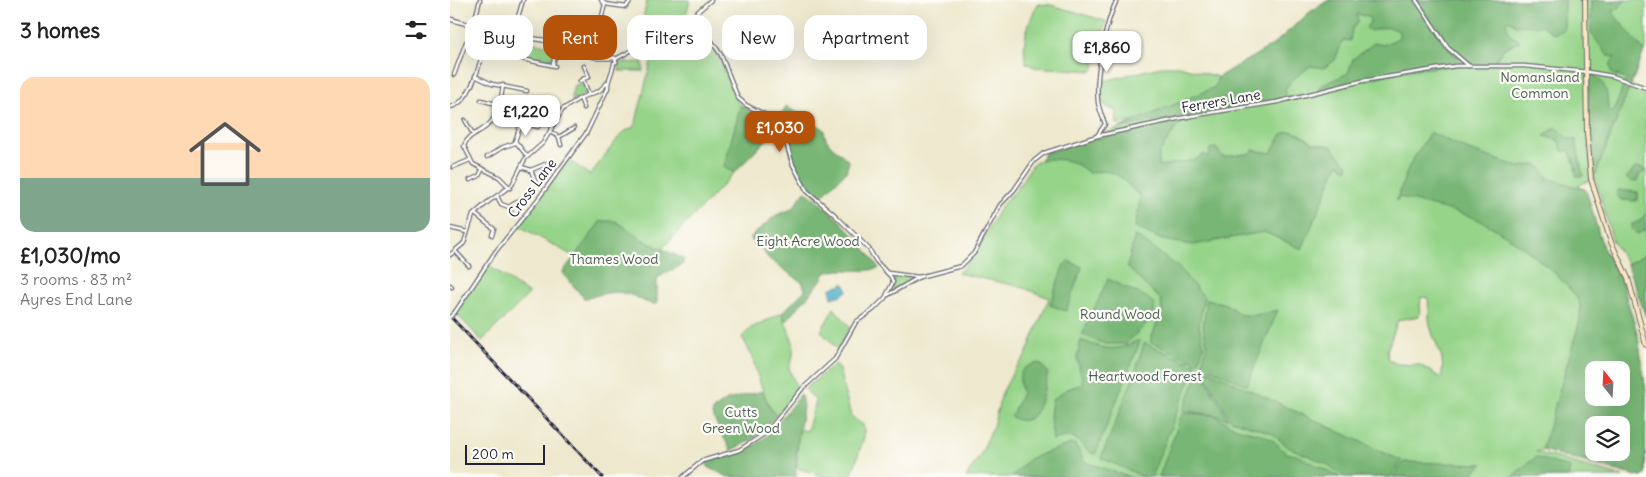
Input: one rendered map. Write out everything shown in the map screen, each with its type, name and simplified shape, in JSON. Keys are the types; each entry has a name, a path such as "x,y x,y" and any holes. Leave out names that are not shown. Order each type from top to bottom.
{"main road":[{"path":"1585,0 1588,146 1592,187 1611,242 1628,278 1646,345"}],"street":[{"path":"476,15 480,0"},
{"path":"518,15 523,0"},
{"path":"601,0 605,4 626,7 631,0"},
{"path":"692,15 711,0"},
{"path":"1097,136 1105,124 1098,104 1098,74 1108,27 1117,0"},
{"path":"1416,0 1448,48 1469,66"},
{"path":"602,15 605,4"},
{"path":"450,19 465,24"},
{"path":"712,42 721,55 738,98 746,105 770,117 782,129 794,165 807,191 835,215 869,249 883,270 888,273 893,282 888,295"},
{"path":"454,75 465,45"},
{"path":"610,60 614,61 627,53"},
{"path":"450,107 462,102 475,76 480,60"},
{"path":"529,60 554,65 555,60"},
{"name":"Cross Lane","path":"450,317 496,251 538,199 587,132 608,88 607,83 613,72 614,61"},
{"path":"584,66 588,77 582,80 589,95"},
{"name":"Ferrers Lane","path":"888,273 919,277 950,271 965,263 987,231 1000,205 1014,190 1037,158 1044,153 1097,136 1191,116 1277,102 1362,81 1441,68 1524,66 1587,72 1612,76 1646,88"},
{"path":"475,76 503,86 527,91"},
{"path":"450,255 456,252 464,243 470,220 475,214 510,188 527,156 541,146 560,113 580,98 599,91 607,83"},
{"path":"503,86 500,104 489,124 473,134 464,146 470,160 482,170 499,177 510,188"},
{"path":"532,98 549,105 560,113"},
{"path":"580,98 584,108"},
{"path":"481,100 500,104"},
{"path":"515,144 523,118"},
{"path":"465,120 473,134"},
{"path":"522,123 538,127"},
{"path":"558,137 574,128"},
{"path":"550,132 558,137 562,145"},
{"path":"515,144 527,156"},
{"path":"487,158 503,147 515,144"},
{"path":"453,167 470,160"},
{"path":"521,167 531,170 548,163"},
{"path":"470,180 479,176 482,170"},
{"path":"531,170 535,181"},
{"path":"497,196 502,204 509,206 521,199"},
{"path":"509,206 511,212"},
{"path":"475,214 494,230 492,235"},
{"path":"450,228 467,232"},
{"path":"456,252 469,266"},
{"name":"Ferrers Lane","path":"683,477 702,461 739,450 766,433 802,389 835,360 856,322 873,310 888,295 919,277"}],"green space":[{"path":"647,0 690,0 686,15 644,15"},
{"path":"1329,0 1608,0 1609,2 1611,0 1646,0 1646,51 1644,51 1631,85 1646,92 1646,317 1627,264 1613,242 1595,177 1578,186 1586,190 1603,248 1621,279 1638,336 1646,393 1645,475 1641,477 1542,450 1536,452 1623,477 966,477 982,452 993,426 1002,393 1014,370 1025,357 1049,298 1021,287 958,273 974,256 1001,206 1017,189 1032,165 1040,160 1045,153 1087,141 1137,121 1117,124 1116,110 1112,110 1102,103 1100,82 1164,66 1179,66 1218,77 1273,45 1310,12","holes":["1421,297 1428,298 1430,325 1442,358 1441,378 1420,365 1397,364 1389,360 1387,351 1398,320 1419,316"]},
{"path":"1329,0 1415,0 1445,46 1464,65 1408,70 1320,90 1319,87 1348,73 1353,59 1374,43 1383,45 1399,38 1399,31 1392,28 1371,31 1366,28 1370,22 1369,17 1357,14 1358,22 1352,29 1350,41 1343,40 1335,60 1324,68 1310,66 1291,81 1285,89 1287,98 1119,128 1215,87 1218,77 1273,45 1310,12"},
{"path":"1417,0 1564,0 1564,30 1554,34 1543,26 1516,25 1508,20 1506,23 1510,35 1520,41 1503,49 1493,64 1472,64 1460,59 1439,36"},
{"path":"1591,0 1608,0 1609,2 1626,0 1613,13 1644,51 1632,81 1612,74 1610,65 1615,57 1608,56 1591,33"},
{"path":"1038,4 1051,5 1106,21 1093,71 1034,67 1026,63 1024,48 1026,33"},
{"path":"533,42 543,44 543,58 533,56"},
{"path":"712,46 736,100 741,105 724,167 734,173 661,250 601,221 575,257 519,226 568,160 590,175 622,133 635,126 651,60 712,60"},
{"path":"643,62 643,71 619,71 620,63"},
{"path":"1589,74 1595,76 1603,84 1607,94 1608,111 1614,111 1625,81 1631,83 1595,176 1589,154 1588,141"},
{"path":"583,82 587,93 571,102 575,97 571,97 574,86"},
{"path":"741,105 772,121 778,128 734,173 724,167"},
{"path":"786,106 824,129 830,144 849,162 846,172 819,199 797,170 779,121"},
{"path":"1185,119 1185,122 1179,124 1159,153 1159,166 1195,160 1204,154 1209,157 1210,149 1216,148 1223,157 1252,153 1253,150 1271,153 1282,134 1290,131 1300,134 1313,143 1331,146 1349,166 1348,170 1338,164 1302,249 1264,232 1193,245 1162,240 1135,227 1141,195 1137,194 1121,178 1111,172 1089,173 1066,160 1040,160 1045,153 1087,141"},
{"path":"1556,127 1567,138 1576,140 1583,176 1576,176 1575,165 1569,150 1563,152 1558,140 1544,136"},
{"path":"1430,132 1469,150 1519,167 1538,164 1548,178 1586,190 1603,248 1621,279 1638,336 1646,393 1645,475 1641,477 1542,450 1580,320 1580,305 1564,282 1516,243 1485,223 1465,215 1400,197 1396,201 1409,166"},
{"path":"1636,167 1646,171 1639,175 1638,181 1633,182 1626,178"},
{"path":"1618,190 1638,192 1638,198 1636,201 1621,200 1616,194"},
{"name":"Eight Acre Wood","path":"805,191 845,227 863,246 879,268 872,270 838,270 825,273 785,322 782,313 805,290 803,283 768,258 759,245 753,244 751,237 776,215 792,209"},
{"path":"1646,214 1646,229 1637,234 1632,229 1632,224 1640,221"},
{"name":"Thames Wood","path":"601,221 616,221 643,240 684,259 682,265 657,278 657,304 619,292 585,299 562,273"},
{"path":"1135,235 1177,266 1204,297 1199,326 1204,346 1198,363 1150,342 1162,310 1161,300 1127,267"},
{"path":"1646,254 1646,317 1627,264"},
{"path":"1068,261 1082,267 1066,311 1050,305 1063,266"},
{"path":"488,265 529,294 482,341 456,313"},
{"path":"893,275 916,278 891,291 894,282"},
{"name":"Round Wood","path":"1108,279 1148,298 1154,304 1154,316 1126,344 1105,344 1082,335"},
{"path":"1207,299 1226,304 1241,315 1256,315 1278,310 1247,385 1202,365 1207,344 1203,327"},
{"path":"834,308 850,327 838,350 821,331"},
{"path":"782,313 793,342 793,356 789,368 798,391 776,416 765,397 752,357 742,337 751,328"},
{"path":"1081,340 1096,346 1110,348 1123,347 1138,340 1140,342 1095,455 1073,438 1053,440 1050,416 1052,400 1067,389 1083,384 1077,358"},
{"name":"Heartwood Forest","path":"1144,343 1196,365 1151,477 1144,477 1101,458 1133,379"},
{"path":"1038,363 1048,373 1038,407 1028,419 1021,420 1011,417 1022,393 1020,377 1023,370"},
{"path":"835,364 838,366 851,416 863,425 864,429 864,437 851,477 827,477 797,468 798,429 807,431 816,401 805,389"},
{"path":"1201,367 1402,461 1390,477 1345,477 1327,464 1288,447 1272,433 1231,420"},
{"path":"1200,368 1228,419 1216,415 1183,411"},
{"name":"Cutts Green Wood","path":"763,391 768,405 776,416 756,437 731,451 712,415 713,410 727,400"},
{"name":"Cutts Green Wood","path":"801,394 803,407 796,452 796,477 728,477 708,467 706,460 735,455 767,436"},
{"path":"1191,413 1216,416 1236,428 1264,435 1273,440 1286,453 1296,455 1340,477 1159,477 1182,414"},
{"path":"1070,444 1075,444 1085,462 1130,477 1011,477 1029,459"},
{"path":"1536,457 1570,468 1568,477 1511,477"},
{"path":"1404,462 1483,464 1468,477 1393,477"}],"water":[{"path":"843,283 848,290 842,295 832,298 830,289 841,286"}],"railway":[{"path":"450,316 602,477"}],"park label":[{"name":"Nomansland Common","path":"1540,86"}]}
